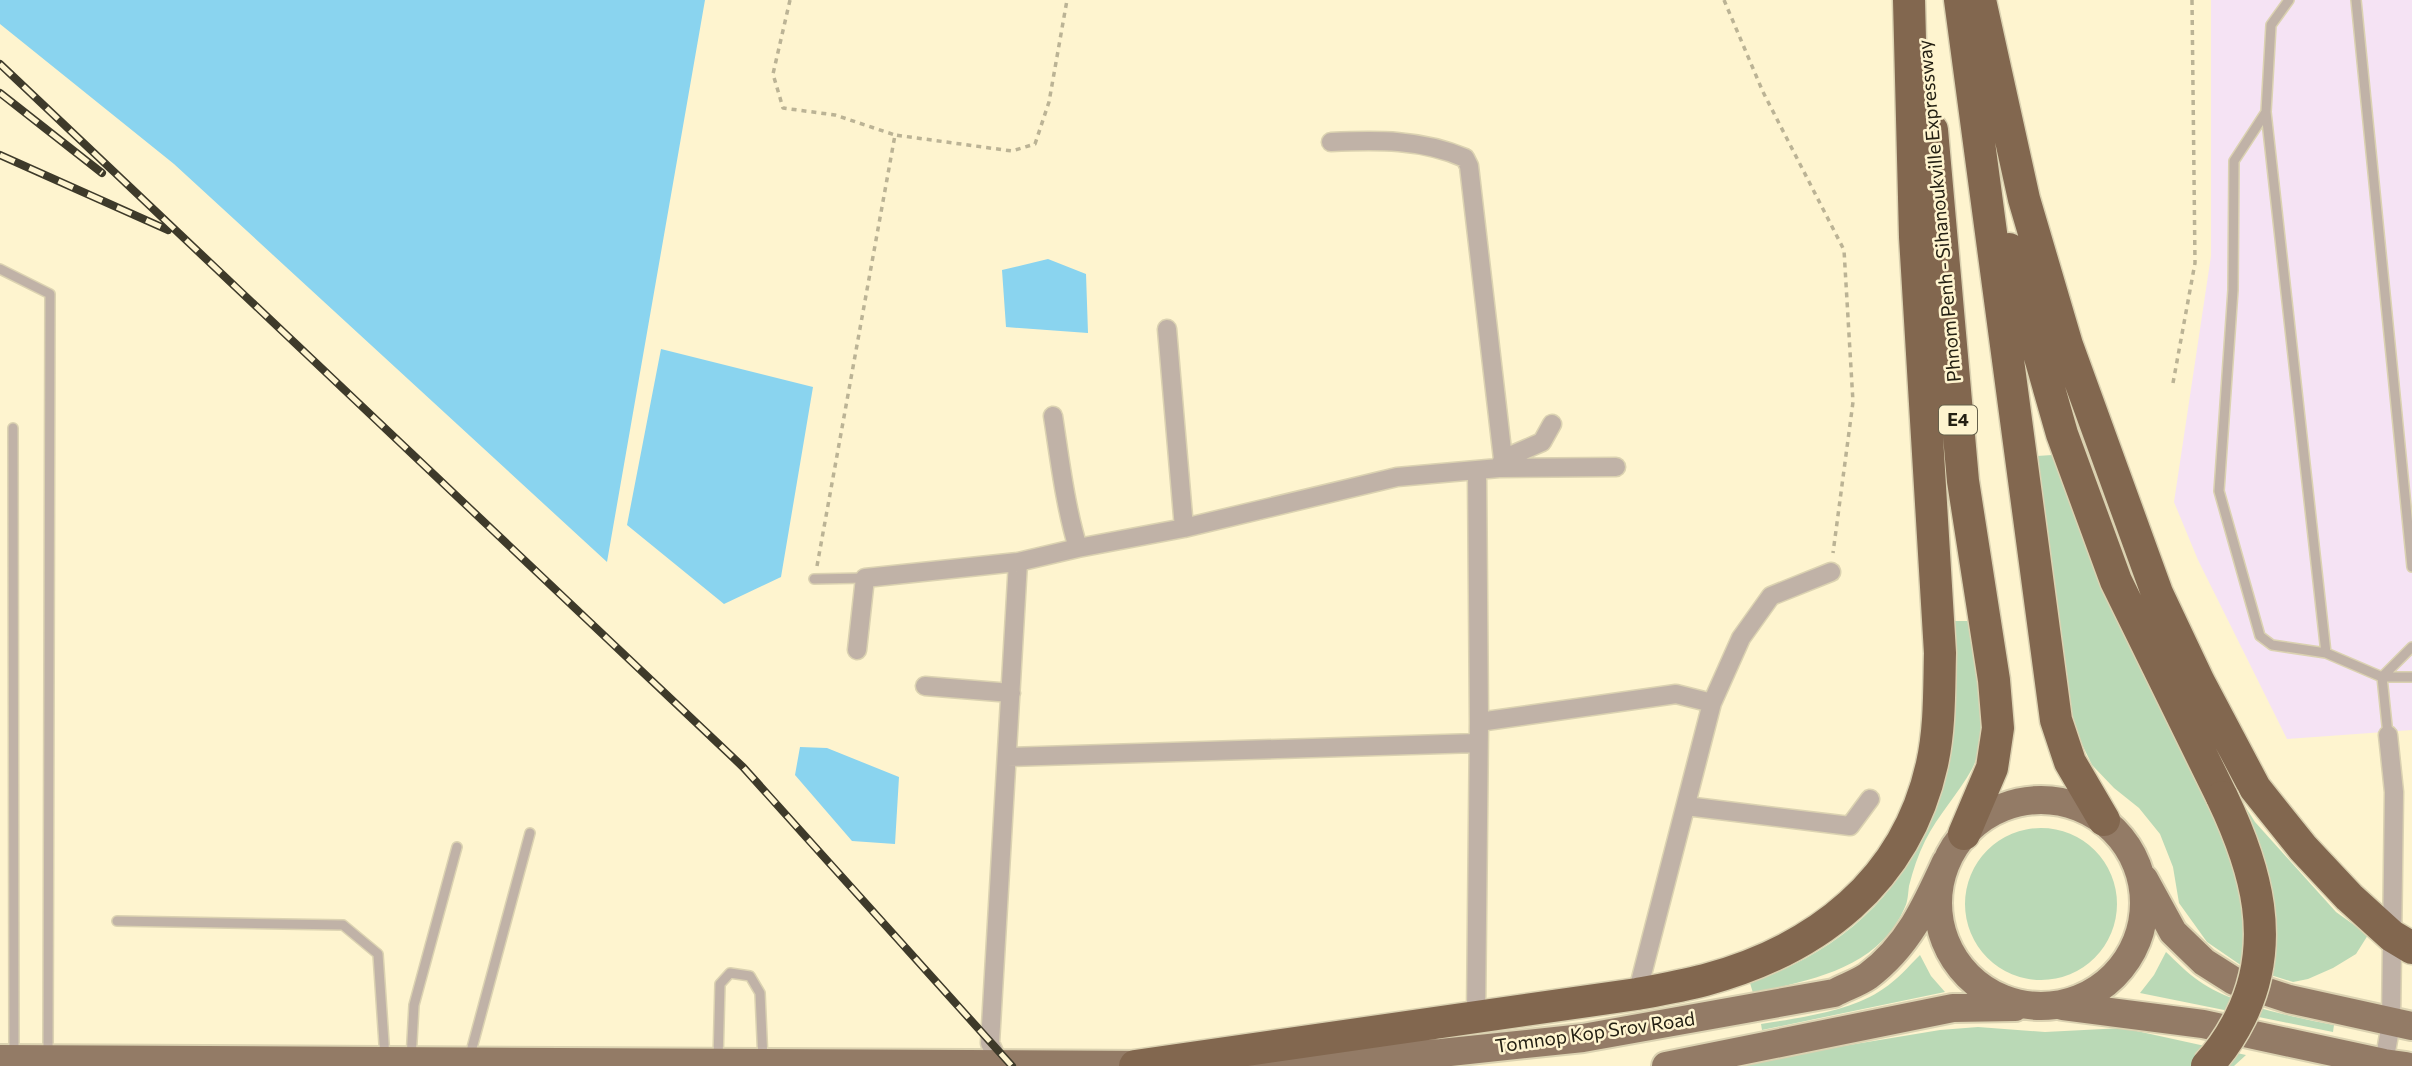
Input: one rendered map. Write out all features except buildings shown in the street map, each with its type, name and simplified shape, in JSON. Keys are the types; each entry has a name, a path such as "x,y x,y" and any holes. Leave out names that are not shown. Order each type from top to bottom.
{"highway":[{"path":"1135,1066 1637,994 1705,980 1761,961 1795,945 1831,922 1859,899 1885,869 1906,835 1921,802 1932,764 1939,719 1940,653 1916,237 1909,0"},
{"name":"Phnom Penh - Sihanoukville Expressway","path":"1920,0 1963,481 1994,680 1998,728 1992,768 1964,834"},
{"path":"1967,6 2012,264 2062,434 2116,581 2222,797 2238,832 2256,886 2261,930 2259,967 2247,1004 2228,1042 2207,1066"},
{"path":"1967,6 2059,319 2157,593 2199,682 2255,788 2303,848 2349,897 2402,942"},
{"name":"Phnom Penh - Sihanoukville Expressway","path":"1967,6 2056,720 2070,762 2104,820"}],"main road":[{"name":"E4","path":"2047,799 2077,805 2104,820 2125,842 2139,869 2144,904 2138,939 2120,970 2094,993 2060,1005 2028,1006 1998,998 1971,980 1951,955 1940,925 1938,893 1946,862 1964,834 1988,814 2016,802 2047,799"},
{"name":"Tomnop Kop Srov Road","path":"7,1059 1135,1066 1454,1052 1583,1038 1834,993 1867,977 1897,949 1922,915 1946,862"},
{"path":"2139,869 2173,932 2204,962 2234,981 2289,999 2401,1024"},
{"path":"2060,1005 2203,1024 2395,1065"},
{"path":"1666,1066 1953,1008 2028,1006"}],"street":[{"path":"1331,142 1386,140 1424,144 1465,158 1469,166 1501,464"},
{"path":"1167,329 1184,528"},
{"path":"1053,416 1068,498 1068,513 1078,548"},
{"path":"857,650 865,578 1018,562 1184,528 1397,477 1477,471 1501,464 1542,442 1552,424"},
{"path":"1501,464 1616,467"},
{"path":"1476,1017 1479,722 1477,471"},
{"path":"1000,1065 990,1042 1018,562"},
{"path":"1637,994 1712,703 1741,638 1771,596 1831,572"},
{"path":"925,686 1011,693"},
{"path":"1479,722 1676,694 1712,703"},
{"path":"2388,735 2394,792 2402,942 2401,1024 2395,1065"},
{"path":"1007,757 1478,743"},
{"path":"1686,806 1850,826 1870,799"}],"lane":[{"path":"2289,0 2271,25 2266,112 2326,653"},
{"path":"2356,0 2412,567"},
{"path":"2266,112 2234,161 2233,290 2220,491 2260,636 2272,645 2326,653 2382,677 2412,677"},
{"path":"0,269 50,293 48,1059"},
{"path":"7,1059 13,429"},
{"path":"814,579 865,578"},
{"path":"2382,677 2412,647"},
{"path":"2382,677 2388,735"},
{"path":"469,1061 530,832"},
{"path":"398,1060 457,847"},
{"path":"117,920 343,925 378,954 398,1060"},
{"path":"718,1062 720,984 730,973 750,976 760,993 764,1063"}],"path":[{"path":"790,0 773,74 783,108 835,115 895,135 1012,151 1035,144 1049,102 1067,0"},
{"path":"1724,0 1763,92 1844,250 1853,402 1831,572"},
{"path":"2173,383 2195,263 2192,0"},
{"path":"814,579 895,135"}],"shaded area":[{"path":"2211,0 2412,0 2412,730 2287,739 2198,560 2174,502 2211,256"}],"green space":[{"path":"2052,455 2104,585 2255,822 2336,912 2368,935 2356,954 2333,968 2308,979 2293,982 2242,966 2207,942 2179,903 2173,867 2160,834 2139,808 2114,788 2092,765 2076,732 2068,701 2037,456"},
{"path":"1955,621 1968,621 1981,716 1978,754 1972,769 1922,846 1912,874 1905,907 1893,928 1878,945 1861,958 1819,976 1753,993 1750,983 1813,954 1865,916 1905,867 1922,838 1943,782 1952,743 1956,667"},
{"path":"2041,828 2070,834 2095,850 2111,875 2117,904 2111,933 2095,958 2070,974 2041,980 2012,974 1987,958 1971,933 1965,904 1971,875 1987,850 2012,834"},
{"path":"2166,952 2199,981 2229,997 2264,1009 2334,1025 2333,1032 2140,993 2154,975"},
{"path":"1920,955 1931,976 1945,992 1762,1030 1761,1024 1825,1012 1870,997 1893,982"},
{"path":"1978,1027 2045,1032 2123,1028 2246,1055 2234,1066 1721,1066 1940,1030"}],"water":[{"path":"0,0 705,0 607,562 174,164 0,24"},
{"path":"1048,259 1086,274 1088,333 1006,327 1002,270"},
{"path":"661,349 813,387 781,577 724,604 627,525"},
{"path":"800,747 827,748 899,777 895,844 852,841 795,775"}],"railway":[{"path":"0,64 743,767 1012,1066"},
{"path":"0,93 102,173"},
{"path":"0,155 168,230"}]}
